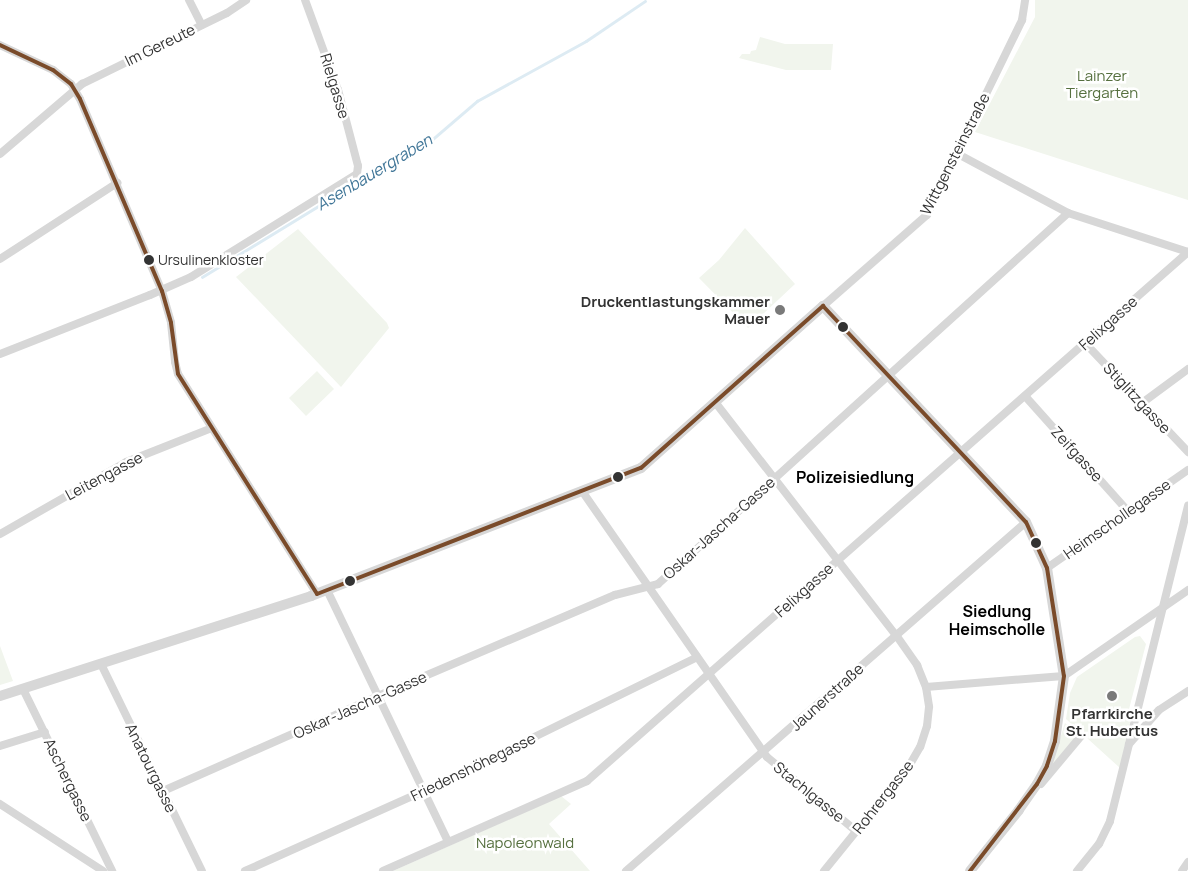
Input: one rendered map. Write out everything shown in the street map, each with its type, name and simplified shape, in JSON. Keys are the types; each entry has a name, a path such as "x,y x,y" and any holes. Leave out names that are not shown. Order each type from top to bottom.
{"street":[{"path":"189,0 202,25"},
{"name":"Im Gereute","path":"0,154 75,90 107,71 227,14 246,0"},
{"name":"Rielgasse","path":"162,291 191,277 358,174 358,166 338,90 305,0"},
{"name":"Wittgensteinstraße","path":"0,696 317,594 641,468 927,215 1022,20 1024,0"},
{"path":"0,44 53,70 71,84 75,90 162,291 172,323 176,369 317,594"},
{"path":"958,154 1068,213 1188,252"},
{"path":"0,258 116,183"},
{"name":"Oskar-Jascha-Gasse","path":"163,792 378,696 616,595 658,584 1068,213"},
{"name":"Felixgasse","path":"383,871 588,781 1086,344 1188,252"},
{"path":"0,354 162,291"},
{"path":"823,306 890,375 1026,522 1047,568 1064,676 1055,741 1044,772 1019,810"},
{"name":"Stiglitzgasse","path":"1086,344 1188,452"},
{"path":"1142,403 1188,368"},
{"name":"Zeifgasse","path":"1025,396 1128,511"},
{"name":"Rohrergasse","path":"715,402 896,635 917,665 926,687 929,707 927,726 920,747 909,766 824,871"},
{"name":"Leitengasse","path":"0,534 126,462 212,428"},
{"name":"Heimschollegasse","path":"1047,568 1188,470"},
{"name":"Stachlgasse","path":"582,491 767,758 856,831"},
{"path":"1078,871 1099,844 1110,821 1188,505"},
{"name":"Jaunerstraße","path":"626,871 764,753 1026,522"},
{"path":"328,590 448,841"},
{"path":"926,687 1064,676 1188,590"},
{"name":"Friedenshöhegasse","path":"245,871 424,791 698,657"},
{"name":"Anatourgasse","path":"100,664 202,871"},
{"name":"Aschergasse","path":"23,689 112,871"},
{"path":"1127,746 1159,710 1188,691"},
{"path":"0,746 45,732"},
{"path":"970,871 1081,736"},
{"path":"0,804 103,871"},
{"path":"1182,871 1188,861"}],"green space":[{"name":"Lainzer Tiergarten","path":"1035,0 1188,0 1188,200 975,132 1035,17"},
{"path":"760,37 785,44 833,44 831,70 786,70 739,58 742,54 750,54 751,51 756,50"},
{"path":"745,228 795,284 748,328 699,278 719,260"},
{"path":"298,229 387,323 389,328 341,387 236,277"},
{"path":"317,371 334,389 306,416 289,398"},
{"path":"1140,636 1146,644 1128,713 1131,718 1120,768 1066,719 1070,693 1077,677 1135,637"},
{"path":"0,646 13,681 0,685"},
{"path":"1065,723 1078,734 1053,764 1052,763"},
{"name":"Napoleonwald","path":"561,796 571,804 549,824 590,871 393,871"}],"waterway":[{"name":"Asenbauergraben","path":"202,277 364,178 393,165 427,144 477,101 586,41 645,1"}],"transit line":[{"path":"0,45 53,70 71,84 80,99 162,291 171,323 178,374 317,594"},
{"path":"823,306 1026,522 1047,568 1064,676 1055,741 1047,766 1037,784 970,871"},
{"path":"317,594 641,468 823,306"}],"place":[{"name":"Ursulinenkloster","path":"149,260"},
{"name":"Druckentlastungskammer Mauer","path":"780,310"},
{"name":"Pfarrkirche St. Hubertus","path":"1112,696"}],"district":[{"name":"Polizeisiedlung","path":"855,477"},
{"name":"Siedlung Heimscholle","path":"997,620"}]}
